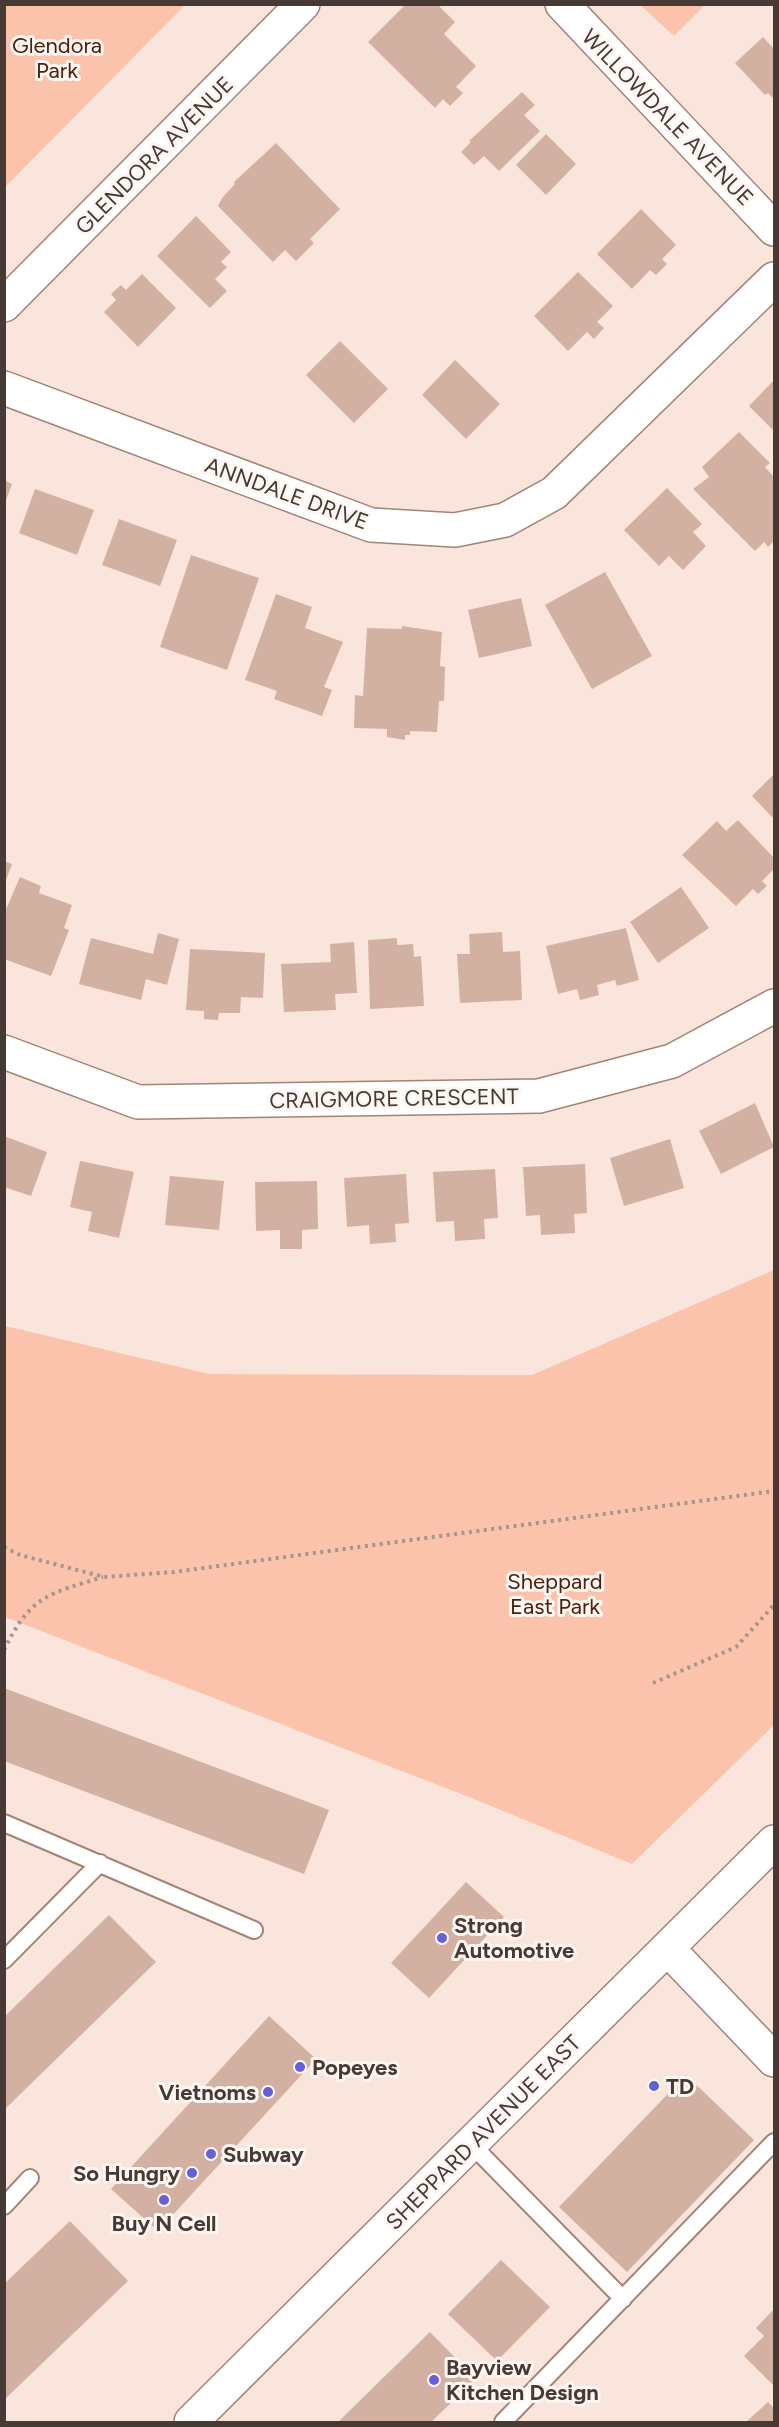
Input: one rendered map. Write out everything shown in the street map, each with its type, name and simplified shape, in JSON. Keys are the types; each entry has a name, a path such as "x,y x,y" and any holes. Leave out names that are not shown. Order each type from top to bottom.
{"street":[{"name":"GLENDORA AVENUE","path":"4,305 303,4"},
{"name":"WILLOWDALE AVENUE","path":"562,4 774,229"},
{"name":"ANNDALE DRIVE","path":"4,388 371,525 455,530 505,520 554,493 774,279"},
{"name":"CRAIGMORE CRESCENT","path":"4,1052 138,1102 539,1096 672,1061 774,1006"},
{"name":"SHEPPARD AVENUE EAST","path":"191,2422 774,1842"},
{"path":"668,1949 774,2060"}],"lane":[{"path":"4,1823 254,1929"},
{"path":"4,1960 100,1863"},
{"path":"503,2422 774,2142"},
{"path":"471,2144 623,2299"},
{"path":"4,2206 30,2178"}],"path":[{"path":"4,1650 28,1611 44,1597 104,1577 174,1572 774,1491"},
{"path":"4,1547 20,1555 104,1577"},
{"path":"653,1683 736,1647 774,1605"}],"green space":[{"name":"Glendora Park","path":"4,5 185,5 5,187"},
{"path":"640,5 705,5 674,36"},
{"name":"Sheppard East Park","path":"774,1270 774,1725 632,1864 474,1799 5,1617 5,1326 209,1374 532,1375"}],"building":[{"path":"406,4 437,4 455,22 444,34 476,66 456,87 463,93 450,106 443,99 435,108 368,42"},
{"path":"763,37 774,49 774,99 768,93 765,95 735,63"},
{"path":"522,92 535,105 524,115 540,131 499,171 484,156 474,165 461,152 471,142 469,141"},
{"path":"546,134 576,164 546,195 516,165"},
{"path":"276,143 340,209 310,239 314,243 296,261 285,250 273,262 218,206 235,184 234,182"},
{"path":"641,209 676,245 662,259 667,264 656,275 650,270 632,289 597,254"},
{"path":"196,216 231,252 221,262 227,267 215,279 227,291 210,308 157,256"},
{"path":"578,272 613,306 597,322 604,328 594,339 587,332 568,351 534,316"},
{"path":"142,274 176,308 138,347 104,312 116,300 111,294 121,285 126,290"},
{"path":"340,341 388,389 354,423 306,375"},
{"path":"455,360 500,404 466,439 422,395"},
{"path":"774,380 774,431 749,406"},
{"path":"739,432 770,463 765,467 774,477 774,541 768,547 764,542 755,551 693,489 709,477 702,467"},
{"path":"4,480 12,484 5,503 4,503"},
{"path":"667,488 702,524 693,532 706,546 683,570 669,556 659,566 624,530"},
{"path":"35,489 94,510 77,555 19,533"},
{"path":"119,519 177,540 160,586 102,565"},
{"path":"191,555 259,578 227,670 160,647"},
{"path":"605,572 652,656 592,689 545,605"},
{"path":"276,594 312,607 305,628 343,642 324,687 332,690 322,716 274,699 277,691 245,680"},
{"path":"521,598 532,646 479,658 468,610"},
{"path":"402,626 442,632 440,666 445,667 444,701 439,701 437,732 410,731 410,735 405,735 405,740 387,737 387,729 354,728 355,695 363,696 367,628 402,629"},
{"path":"774,774 774,819 752,796"},
{"path":"738,820 774,858 774,869 762,881 767,886 758,894 753,889 736,906 682,855 717,821 726,831"},
{"path":"4,861 12,864 5,883 4,883"},
{"path":"20,877 41,886 39,893 72,905 64,928 69,930 51,976 4,959 4,914"},
{"path":"681,887 709,928 658,963 630,922"},
{"path":"626,928 639,980 617,986 615,980 597,985 599,995 580,1000 577,989 558,994 546,946"},
{"path":"502,932 503,952 520,951 522,1000 460,1003 457,954 470,954 469,934"},
{"path":"158,933 179,939 167,985 146,979 141,1000 79,984 91,938 153,954"},
{"path":"397,938 397,945 413,944 414,957 421,956 424,1006 370,1009 368,940"},
{"path":"354,942 357,993 335,994 336,1010 284,1012 281,964 331,962 330,944"},
{"path":"190,949 265,953 263,998 241,997 240,1013 219,1013 218,1020 204,1019 204,1011 186,1010"},
{"path":"755,1103 774,1147 721,1174 699,1131"},
{"path":"4,1136 47,1152 31,1196 4,1187"},
{"path":"670,1139 684,1188 624,1206 610,1158"},
{"path":"80,1161 134,1172 119,1238 88,1231 92,1212 70,1207"},
{"path":"585,1164 587,1213 574,1214 575,1233 541,1235 540,1215 526,1216 523,1167"},
{"path":"495,1169 498,1218 484,1219 485,1239 455,1241 454,1221 436,1222 433,1172"},
{"path":"406,1174 409,1223 395,1224 396,1242 370,1244 369,1225 347,1227 344,1178"},
{"path":"170,1176 224,1181 219,1230 165,1225"},
{"path":"317,1181 318,1229 302,1230 302,1249 280,1249 280,1230 256,1231 255,1182"},
{"path":"4,1688 329,1810 304,1874 4,1761"},
{"path":"466,1882 504,1917 429,1998 391,1963"},
{"path":"109,1915 156,1962 4,2110 4,2017"},
{"path":"269,2016 316,2059 158,2231 111,2189"},
{"path":"686,2075 754,2140 627,2272 559,2207"},
{"path":"70,2221 128,2281 4,2400 4,2284"},
{"path":"501,2260 550,2307 497,2361 448,2314"},
{"path":"774,2309 774,2386 744,2356 764,2336 756,2328"},
{"path":"430,2332 476,2379 431,2422 338,2422"},
{"path":"768,2402 774,2408 774,2422 746,2422"}],"place":[{"name":"Strong Automotive","path":"442,1938"},
{"name":"Popeyes","path":"300,2067"},
{"name":"TD","path":"654,2086"},
{"name":"Vietnoms","path":"268,2092"},
{"name":"Subway","path":"211,2154"},
{"name":"So Hungry","path":"192,2173"},
{"name":"Buy N Cell","path":"164,2200"},
{"name":"Bayview Kitchen Design","path":"434,2380"}]}
